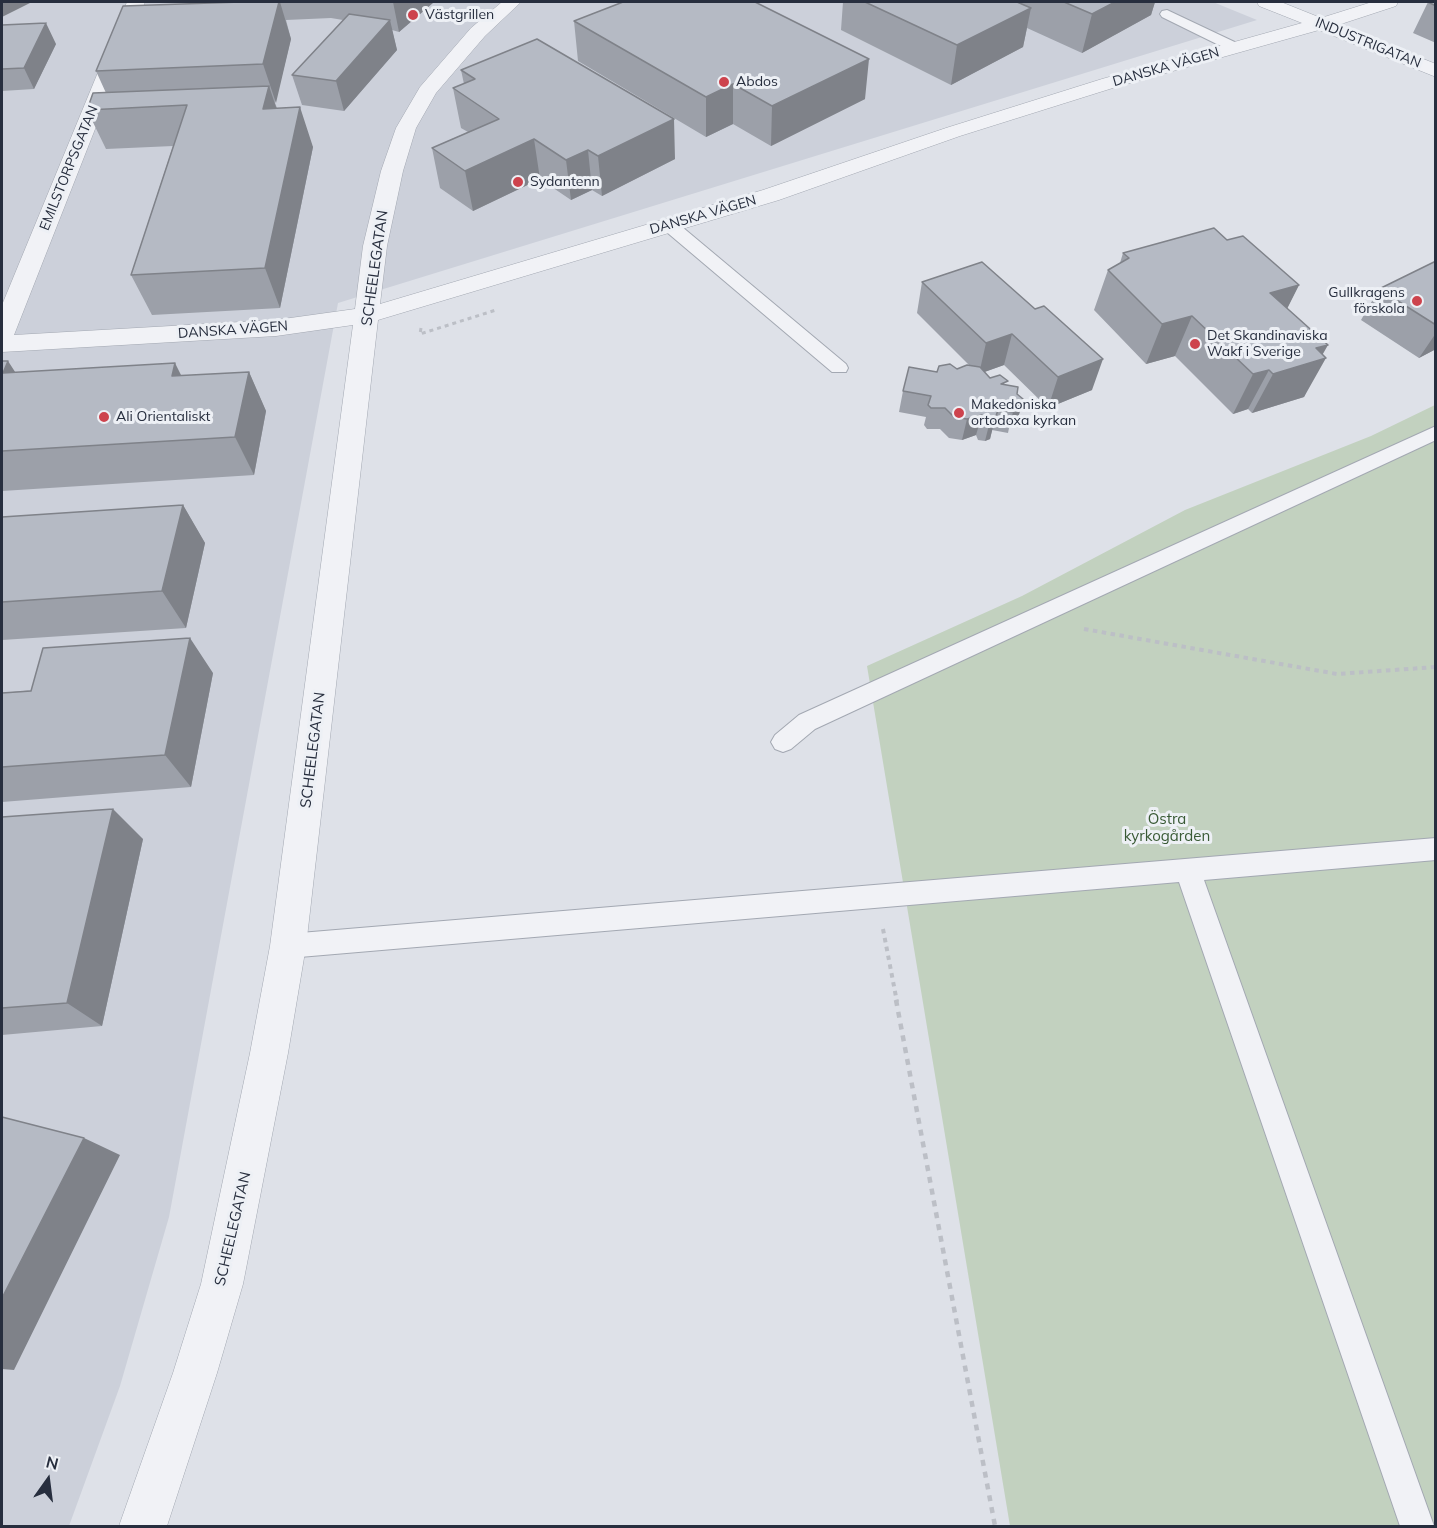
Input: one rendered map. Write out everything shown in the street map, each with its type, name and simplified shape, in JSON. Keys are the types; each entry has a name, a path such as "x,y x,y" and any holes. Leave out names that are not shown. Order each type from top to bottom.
{"street":[{"name":"EMILSTORPSGATAN","path":"2,334 136,2"},
{"name":"SCHEELEGATAN","path":"143,1527 195,1373 222,1284 254,1136 288,946 375,246 392,171 406,128 427,91 454,57 494,16 513,2"},
{"name":"INDUSTRIGATAN","path":"1266,2 1436,71"},
{"name":"DANSKA VÄGEN","path":"2,344 276,328 368,315 771,195 952,132 1087,90 1321,24 1389,2"}],"lane":[{"path":"1167,14 1236,48"},
{"path":"669,225 839,368"},
{"path":"783,742 807,722 1436,432"},
{"path":"288,946 1436,849"},
{"path":"1188,870 1417,1527"}],"path":[{"path":"1030,619 1337,674 1436,667"},
{"path":"876,896 995,1527"}],"shaded area":[{"path":"2,2 1213,2 1257,20 338,303 169,1217 120,1386 69,1526 2,1526"}],"green space":[{"name":"Östra kyrkogården","path":"1435,405 1435,1526 1010,1526 867,666 1022,596 1185,510 1371,436"}],"building":[{"path":"279,2 263,64 96,71 123,6"},
{"path":"623,2 755,2 869,59 772,106 733,84 706,97 574,21"},
{"path":"865,2 1017,2 1031,8 957,45"},
{"path":"1064,2 1115,2 1092,14"},
{"path":"349,14 390,20 336,81 292,75"},
{"path":"46,23 24,68 2,69 2,25"},
{"path":"537,39 674,119 598,156 588,150 566,160 534,139 465,171 432,148 499,119 453,88 475,79 461,70"},
{"path":"269,86 263,109 300,107 265,268 131,275 187,105 87,110 93,93"},
{"path":"1214,228 1227,240 1243,236 1299,285 1270,293 1328,345 1316,348 1326,358 1273,374 1269,370 1253,374 1192,316 1162,324 1108,270 1129,258 1123,253"},
{"path":"1436,261 1436,325 1379,289"},
{"path":"982,262 1035,309 1044,306 1103,359 1058,377 1012,334 986,343 922,282"},
{"path":"2,361 8,361 3,373 175,363 172,376 249,372 235,437 2,451"},
{"path":"950,364 957,369 967,365 980,367 990,378 1000,375 1008,381 1001,384 1018,387 1017,394 1023,399 1022,404 1014,408 1014,412 998,410 995,419 990,421 984,420 982,415 967,419 954,417 945,408 931,408 928,405 931,396 903,391 909,367 937,372 939,366"},
{"path":"183,505 162,591 2,602 2,517"},
{"path":"190,638 165,755 2,767 2,693 31,691 43,648"},
{"path":"113,809 67,1003 2,1008 2,817"},
{"path":"2,1117 84,1138 2,1298"}],"place":[{"name":"Västgrillen","path":"413,15"},
{"name":"Abdos","path":"724,82"},
{"name":"Sydantenn","path":"518,182"},
{"name":"Gullkragens förskola","path":"1417,301"},
{"name":"Det Skandinaviska Wakf i Sverige","path":"1195,344"},
{"name":"Makedoniska ortodoxa kyrkan","path":"959,413"},
{"name":"Ali Orientaliskt","path":"104,417"}]}
